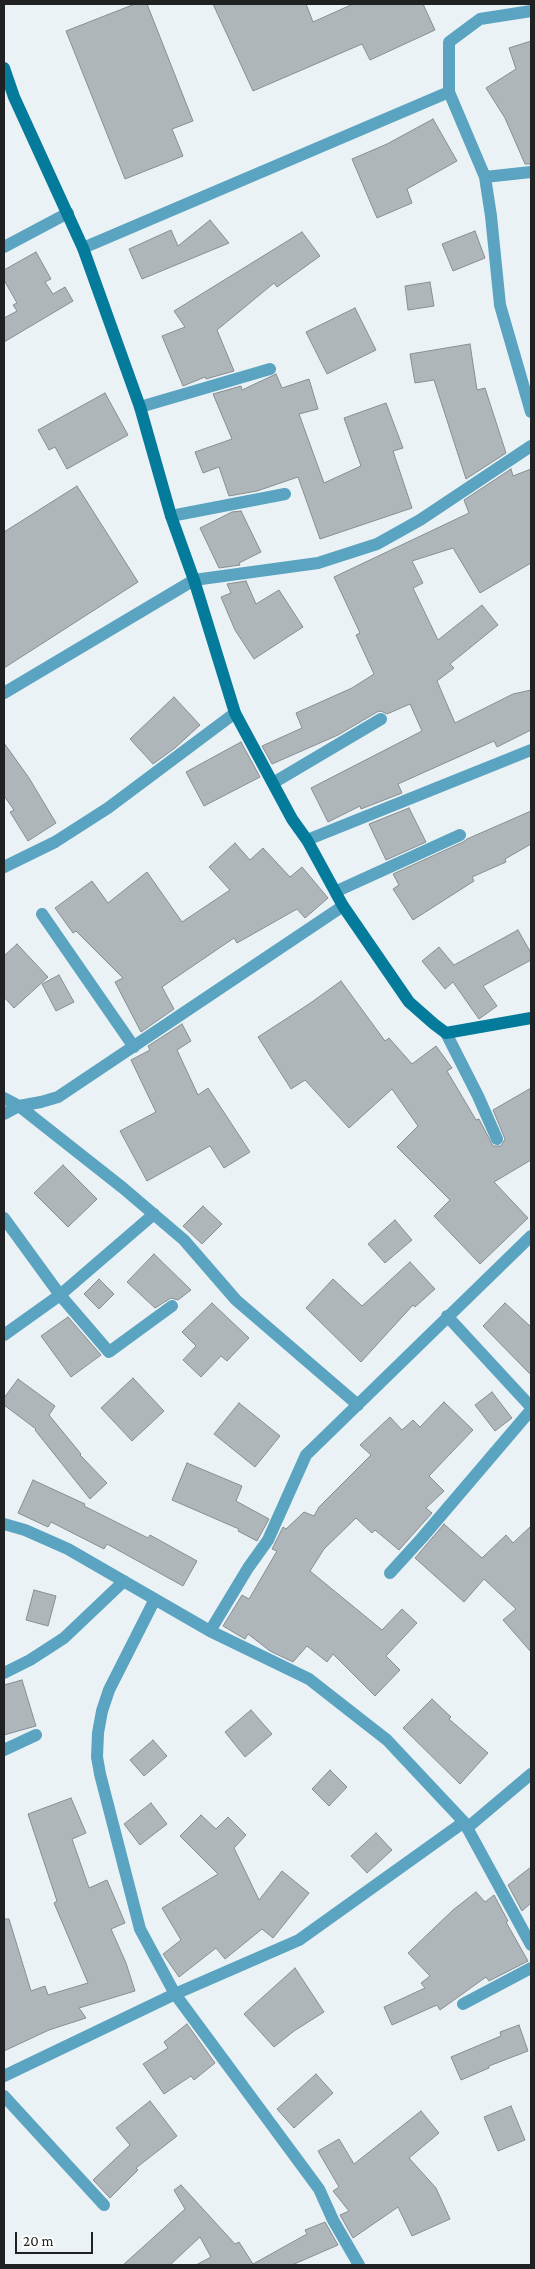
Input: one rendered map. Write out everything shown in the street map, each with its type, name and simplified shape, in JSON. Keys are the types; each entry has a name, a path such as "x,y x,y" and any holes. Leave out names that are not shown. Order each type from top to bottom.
{"street":[{"path":"529,9 480,19 449,42 449,92 484,177 491,216 500,305 531,412"},
{"path":"4,68 14,97 83,248 140,407 171,516 194,580 235,713 292,820 307,840 343,906 409,1002 446,1033 478,1096 497,1139"},
{"path":"83,248 449,92"},
{"path":"484,177 531,172"},
{"path":"4,247 68,213"},
{"path":"140,407 270,369"},
{"path":"4,693 194,580 318,563 377,544 420,520 531,446"},
{"path":"171,516 285,494"},
{"path":"4,867 55,842 108,808 235,713"},
{"path":"273,783 381,719"},
{"path":"307,840 531,750"},
{"path":"336,891 460,835"},
{"path":"4,1114 19,1106 58,1097 343,906"},
{"path":"42,914 134,1046"},
{"path":"446,1033 531,1018"},
{"path":"4,1098 19,1106 184,1240 236,1300 358,1405"},
{"path":"4,1335 60,1295 154,1214"},
{"path":"4,1218 60,1295 109,1352 172,1306"},
{"path":"210,1630 248,1568 268,1540 306,1455 531,1236"},
{"path":"390,1572 421,1539 531,1409 447,1316"},
{"path":"4,1524 25,1530 68,1549 210,1630 309,1679 387,1740 466,1825 531,1945"},
{"path":"4,1673 30,1660 64,1638 124,1581"},
{"path":"155,1599 109,1690 102,1712 97,1757 107,1806 140,1929 175,1994 319,2189 333,2220 359,2265"},
{"path":"4,1750 36,1735"},
{"path":"4,2076 175,1994 299,1940 466,1825 531,1774"},
{"path":"463,2004 531,1968"},
{"path":"4,2096 104,2205"}],"building":[{"path":"135,4 147,4 193,121 172,129 183,156 125,179 66,31"},
{"path":"213,4 306,4 313,22 353,4 423,4 435,30 370,60 362,44 253,91"},
{"path":"531,41 531,164 525,164 505,118 486,88 516,69 509,48"},
{"path":"433,119 457,161 407,189 412,203 377,218 352,159 387,144"},
{"path":"210,220 229,243 142,279 129,249 171,230 178,246"},
{"path":"475,231 485,258 453,271 442,244"},
{"path":"302,232 320,256 277,287 274,283 217,330 234,371 206,379 205,377 183,386 162,336 185,327 174,311"},
{"path":"36,252 51,279 45,282 53,294 65,287 73,301 4,342 4,318 17,311 13,305 17,303 4,280 4,270"},
{"path":"430,282 434,306 408,310 405,286"},
{"path":"355,308 376,350 327,374 306,332"},
{"path":"470,344 477,390 485,388 506,453 466,479 434,380 415,383 410,354"},
{"path":"276,374 282,388 309,379 318,409 299,414 324,483 361,466 344,418 386,403 403,448 393,451 412,508 320,539 298,477 257,491 229,496 219,467 203,473 195,452 232,439 213,394 241,386 242,390"},
{"path":"105,393 128,435 67,469 55,447 49,450 38,430"},
{"path":"511,469 513,476 531,469 531,563 480,593 453,548 412,561 423,583 413,588 438,640 482,605 498,625 450,664 454,668 437,681 455,723 513,694 531,690 531,730 497,747 494,741 398,784 402,793 361,809 360,806 328,822 311,788 422,731 410,704 387,714 381,711 377,712 338,735 272,764 262,746 302,728 296,713 352,688 374,674 356,635 360,633 334,577 469,513 464,500"},
{"path":"77,486 138,582 4,668 4,532"},
{"path":"241,511 261,552 239,563 240,565 219,568 200,528 232,512"},
{"path":"246,581 256,604 279,590 303,627 254,659 235,630 221,597 231,593 227,584"},
{"path":"174,697 200,725 175,748 153,764 130,739"},
{"path":"241,742 260,777 204,806 186,772"},
{"path":"4,743 29,778 56,823 28,841 10,812 14,810 4,796"},
{"path":"409,808 426,842 386,860 369,824"},
{"path":"531,811 531,844 505,859 506,862 472,877 474,881 413,920 393,889 399,885 393,874"},
{"path":"235,843 250,860 263,848 290,877 302,867 328,898 305,918 297,909 237,943 234,938 162,987 174,1009 141,1032 115,982 123,978 76,931 73,933 55,908 92,881 108,903 147,872 182,922 230,890 209,867"},
{"path":"518,930 531,953 531,960 483,986 497,1006 479,1019 453,982 445,989 422,961 439,947 454,965"},
{"path":"17,944 48,977 14,1008 4,997 4,956"},
{"path":"59,975 74,1002 56,1011 42,984"},
{"path":"341,981 385,1041 389,1038 412,1064 436,1046 452,1068 447,1071 476,1120 479,1119 493,1146 501,1146 505,1139 493,1110 531,1088 531,1160 494,1182 528,1218 480,1264 434,1216 450,1200 397,1147 418,1126 392,1089 349,1128 305,1080 291,1089 258,1037"},
{"path":"182,1024 191,1041 177,1050 198,1095 208,1088 250,1152 224,1168 210,1146 147,1181 120,1131 156,1112 131,1060 150,1050 148,1046"},
{"path":"63,1165 97,1199 68,1227 34,1193"},
{"path":"203,1206 222,1224 202,1244 183,1226"},
{"path":"395,1220 412,1240 385,1263 368,1244"},
{"path":"154,1254 191,1290 178,1300 171,1298 155,1308 127,1282"},
{"path":"410,1262 435,1289 415,1307 413,1305 361,1362 306,1308 333,1279 362,1306"},
{"path":"99,1279 114,1294 99,1309 84,1294"},
{"path":"212,1303 249,1338 227,1361 221,1356 201,1377 183,1360 196,1346 182,1332"},
{"path":"505,1303 531,1327 531,1375 483,1326"},
{"path":"68,1317 101,1355 71,1377 41,1336"},
{"path":"133,1378 164,1411 132,1441 101,1408"},
{"path":"18,1379 55,1406 49,1415 80,1455 107,1483 90,1499 36,1429 4,1405 4,1398"},
{"path":"492,1392 512,1418 495,1431 475,1405"},
{"path":"444,1402 473,1430 429,1476 444,1491 426,1508 432,1513 399,1550 375,1530 372,1533 356,1518 324,1549 310,1571 382,1630 402,1609 417,1623 386,1656 400,1670 375,1696 333,1654 327,1662 307,1646 293,1662 270,1651 248,1634 245,1639 223,1626 242,1595 249,1599 277,1551 272,1549 283,1527 286,1529 304,1512 314,1516 319,1507 371,1455 360,1445 390,1417 402,1430 413,1420 420,1427"},
{"path":"239,1403 280,1436 255,1467 214,1434"},
{"path":"187,1463 242,1486 236,1501 269,1519 257,1541 238,1531 239,1529 172,1500"},
{"path":"33,1480 85,1504 84,1506 148,1538 150,1535 197,1561 183,1586 107,1544 104,1549 51,1522 48,1527 18,1513"},
{"path":"444,1524 482,1558 506,1535 513,1543 531,1526 531,1652 503,1620 516,1609 484,1579 464,1602 415,1558"},
{"path":"34,1590 56,1596 48,1626 26,1620"},
{"path":"22,1680 36,1726 4,1735 4,1685"},
{"path":"432,1699 451,1717 449,1719 488,1753 460,1784 403,1728"},
{"path":"251,1710 272,1734 245,1757 225,1732"},
{"path":"153,1740 167,1756 144,1776 130,1760"},
{"path":"330,1770 347,1787 329,1806 312,1789"},
{"path":"71,1798 86,1833 72,1839 89,1888 107,1880 125,1923 111,1929 126,1963 135,1991 79,2008 86,2018 49,2030 4,2051 4,1919 9,1919 31,1991 45,1986 48,1995 88,1983 54,1903 57,1901 28,1814"},
{"path":"151,1803 167,1824 140,1845 124,1824"},
{"path":"201,1815 216,1829 228,1817 246,1835 234,1848 259,1900 282,1871 309,1893 273,1938 262,1929 225,1959 216,1948 179,1977 163,1954 181,1940 162,1908 218,1874 180,1836"},
{"path":"376,1833 392,1850 367,1873 351,1856"},
{"path":"531,1867 531,1903 522,1911 508,1885"},
{"path":"476,1892 485,1902 494,1895 508,1921 506,1922 528,1961 489,1981 486,1977 440,2010 437,2005 392,2025 384,2007 425,1988 421,1983 430,1976 408,1953 453,1910"},
{"path":"295,1968 324,2012 294,2031 274,2047 244,2014"},
{"path":"187,2024 215,2063 194,2080 191,2076 164,2094 143,2064 168,2048 164,2042"},
{"path":"519,2025 528,2051 489,2066 489,2068 461,2080 451,2057 501,2036 500,2032"},
{"path":"316,2074 333,2093 294,2128 277,2109"},
{"path":"150,2101 177,2136 136,2168 138,2170 110,2198 93,2180 130,2145 116,2128"},
{"path":"511,2106 525,2140 498,2151 484,2117"},
{"path":"421,2111 439,2133 409,2158 436,2188 450,2219 412,2236 398,2207 353,2238 340,2215 349,2211 333,2191 339,2187 318,2151 339,2139 354,2164"},
{"path":"181,2185 235,2244 239,2242 253,2264 307,2234 305,2230 325,2222 338,2245 292,2265 196,2265 211,2257 200,2237 170,2265 123,2265 185,2209 174,2190"}]}
